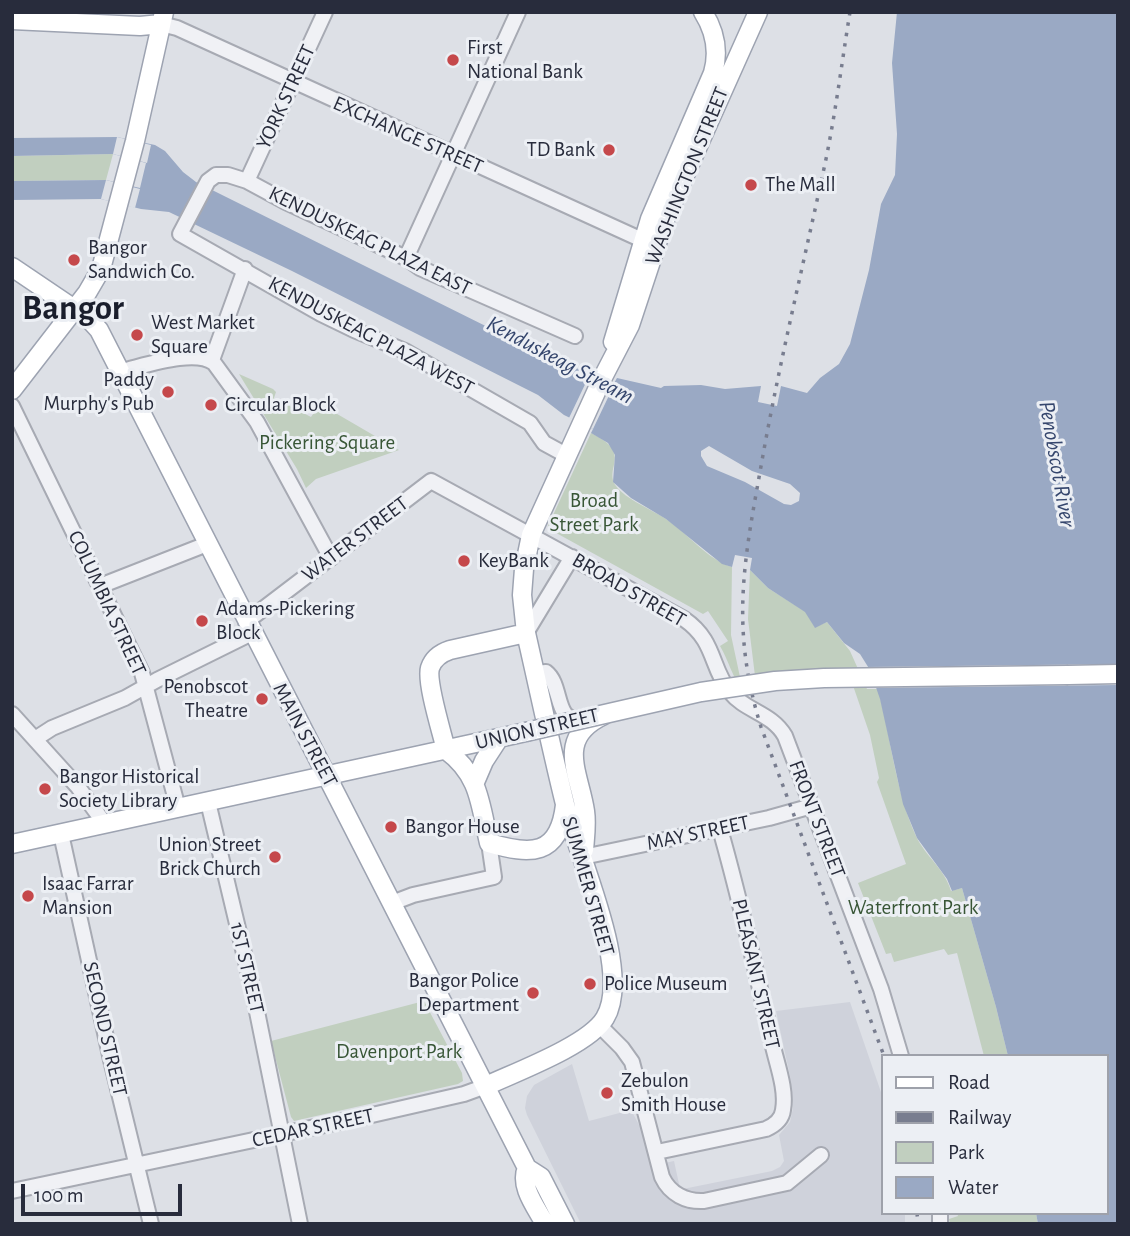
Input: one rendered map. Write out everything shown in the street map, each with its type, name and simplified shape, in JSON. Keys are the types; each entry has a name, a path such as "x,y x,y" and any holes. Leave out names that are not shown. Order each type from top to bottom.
{"main road":[{"name":"WASHINGTON STREET","path":"526,633 522,585 530,535 602,379 649,243 659,196 713,73 716,45 703,12"},
{"name":"WASHINGTON STREET","path":"649,243 679,185 758,12"},
{"path":"12,20 76,18 140,26 162,18"},
{"path":"15,382 98,276 124,185 162,18"},
{"name":"MAIN STREET","path":"12,267 97,327 527,1168 541,1177 565,1224"},
{"path":"526,633 450,650 433,662 429,678 446,750 458,760 475,782 489,843 523,851 541,848 554,835 565,805"},
{"name":"SUMMER STREET","path":"526,633 565,805 593,887 614,976 611,1003 600,1026"},
{"name":"UNION STREET","path":"12,844 701,692 775,681 831,678 1118,674"},
{"path":"583,857 585,814 573,759 575,743 589,724 608,713"},
{"path":"475,782 499,738"},
{"name":"CEDAR STREET","path":"486,1086 576,1043 600,1026"},
{"name":"MAIN STREET","path":"527,1168 525,1185 545,1224"}],"street":[{"name":"YORK STREET","path":"247,181 326,12"},
{"path":"406,258 518,12"},
{"name":"EXCHANGE STREET","path":"162,18 177,28 292,82 649,243"},
{"name":"KENDUSKEAG PLAZA EAST","path":"187,221 204,186 213,176 231,175 406,258 420,268 575,336"},
{"name":"KENDUSKEAG PLAZA WEST","path":"187,221 180,234 321,314 405,351 533,425 546,445 566,454"},
{"path":"212,360 245,269"},
{"path":"121,371 192,356 212,360 257,422 331,558"},
{"name":"COLUMBIA STREET","path":"12,406 140,668 177,808"},
{"name":"WATER STREET","path":"35,739 51,728 125,698 249,627 331,558 431,481"},
{"name":"BROAD STREET","path":"431,481 693,625 709,645 726,685"},
{"path":"100,586 207,544"},
{"path":"526,633 572,557"},
{"path":"535,673 546,673 551,677 563,712 573,720 726,685"},
{"name":"FRONT STREET","path":"726,685 735,698 770,718 788,743 881,989 900,1054"},
{"path":"12,713 85,794 105,824"},
{"name":"1ST STREET","path":"208,802 252,987 300,1224"},
{"name":"MAY STREET","path":"583,857 720,829 812,806"},
{"name":"PLEASANT STREET","path":"657,1152 766,1129 779,1119 784,1106 741,906 720,829"},
{"name":"SECOND STREET","path":"61,834 151,1224"},
{"path":"392,903 413,895 494,877 489,843"},
{"path":"600,1026 632,1062 661,1173 667,1186 678,1196 698,1202 783,1184 799,1175 821,1155"},
{"name":"CEDAR STREET","path":"12,1191 282,1135 460,1095 486,1086"}],"shaded area":[{"path":"850,1002 881,1092 881,1215 905,1215 905,1224 581,1224 527,1115 527,1096 534,1085 572,1064 589,1121 631,1110 644,1134 651,1166 674,1161 679,1184 683,1189 772,1171 784,1161 779,1135 790,1122 793,1108 790,1076 776,1011"}],"green space":[{"path":"113,154 106,180 12,181 12,156"},
{"name":"Pickering Square","path":"239,374 273,389 276,392 274,398 311,417 320,404 399,450 316,479 306,488"},
{"name":"Broad Street Park","path":"591,433 611,447 615,460 613,479 620,491 666,519 705,552 732,567 731,635 743,691 720,646 728,641 708,611 703,614 549,529 548,526"},
{"name":"Waterfront Park","path":"750,570 768,588 806,612 815,627 827,622 850,651 867,689 878,689 898,782 909,818 920,843 944,876 951,891 962,888 1008,1054 983,1054 957,953 948,955 944,949 894,962 891,953 886,954 858,883 906,864 877,782 879,778 870,735 848,671 755,676 748,619"},
{"name":"Davenport Park","path":"424,1001 462,1073 463,1081 294,1121 271,1041"},
{"path":"1036,1215 1038,1224 950,1224 949,1219 958,1216"}],"water":[{"name":"Penobscot River","path":"897,12 1118,12 1118,1224 1038,1224 1036,1215 1109,1215 1109,1054 1008,1054 962,888 952,891 947,879 917,838 903,804 880,699 870,670 860,654 844,643 827,622 815,628 805,612 768,588 750,570 752,558 735,555 732,567 722,564 666,519 631,498 613,482 615,455 608,443 591,433 593,429 564,415 538,395 169,212 141,209 101,199 12,200 12,181 106,180 140,188 146,163 113,154 12,156 12,138 117,137 155,145 165,151 183,172 196,182 556,361 613,385 617,378 661,388 701,385 725,389 761,386 758,402 777,406 781,386 807,393 820,378 839,364 850,344 869,270 881,204 895,175 897,134 892,63","holes":["709,446 752,471 790,484 800,493 799,501 791,505 707,466 701,451"]}],"pier":[{"path":"117,137 151,145 147,163 113,154"},
{"path":"106,180 140,189 135,208 101,199"},
{"path":"590,374 614,385 593,429 569,418"},
{"path":"1118,664 1118,685 874,688 865,667"}],"railway":[{"path":"850,12 826,159 777,380 756,492 746,559 743,623 751,690 761,727 883,1054"},
{"path":"917,1215 918,1224"}],"place":[{"name":"First National Bank","path":"453,60"},
{"name":"TD Bank","path":"609,150"},
{"name":"The Mall","path":"751,185"},
{"name":"Bangor Sandwich Co.","path":"74,260"},
{"name":"West Market Square","path":"137,335"},
{"name":"Paddy Murphy's Pub","path":"168,392"},
{"name":"Circular Block","path":"211,405"},
{"name":"KeyBank","path":"464,561"},
{"name":"Adams-Pickering Block","path":"202,621"},
{"name":"Penobscot Theatre","path":"262,699"},
{"name":"Bangor Historical Society Library","path":"45,789"},
{"name":"Bangor House","path":"391,827"},
{"name":"Union Street Brick Church","path":"275,857"},
{"name":"Isaac Farrar Mansion","path":"28,896"},
{"name":"Police Museum","path":"590,984"},
{"name":"Bangor Police Department","path":"533,993"},
{"name":"Zebulon Smith House","path":"607,1093"}],"district":[{"name":"Bangor","path":"73,308"}],"water label":[{"name":"Kenduskeag Stream","path":"560,360"}]}
